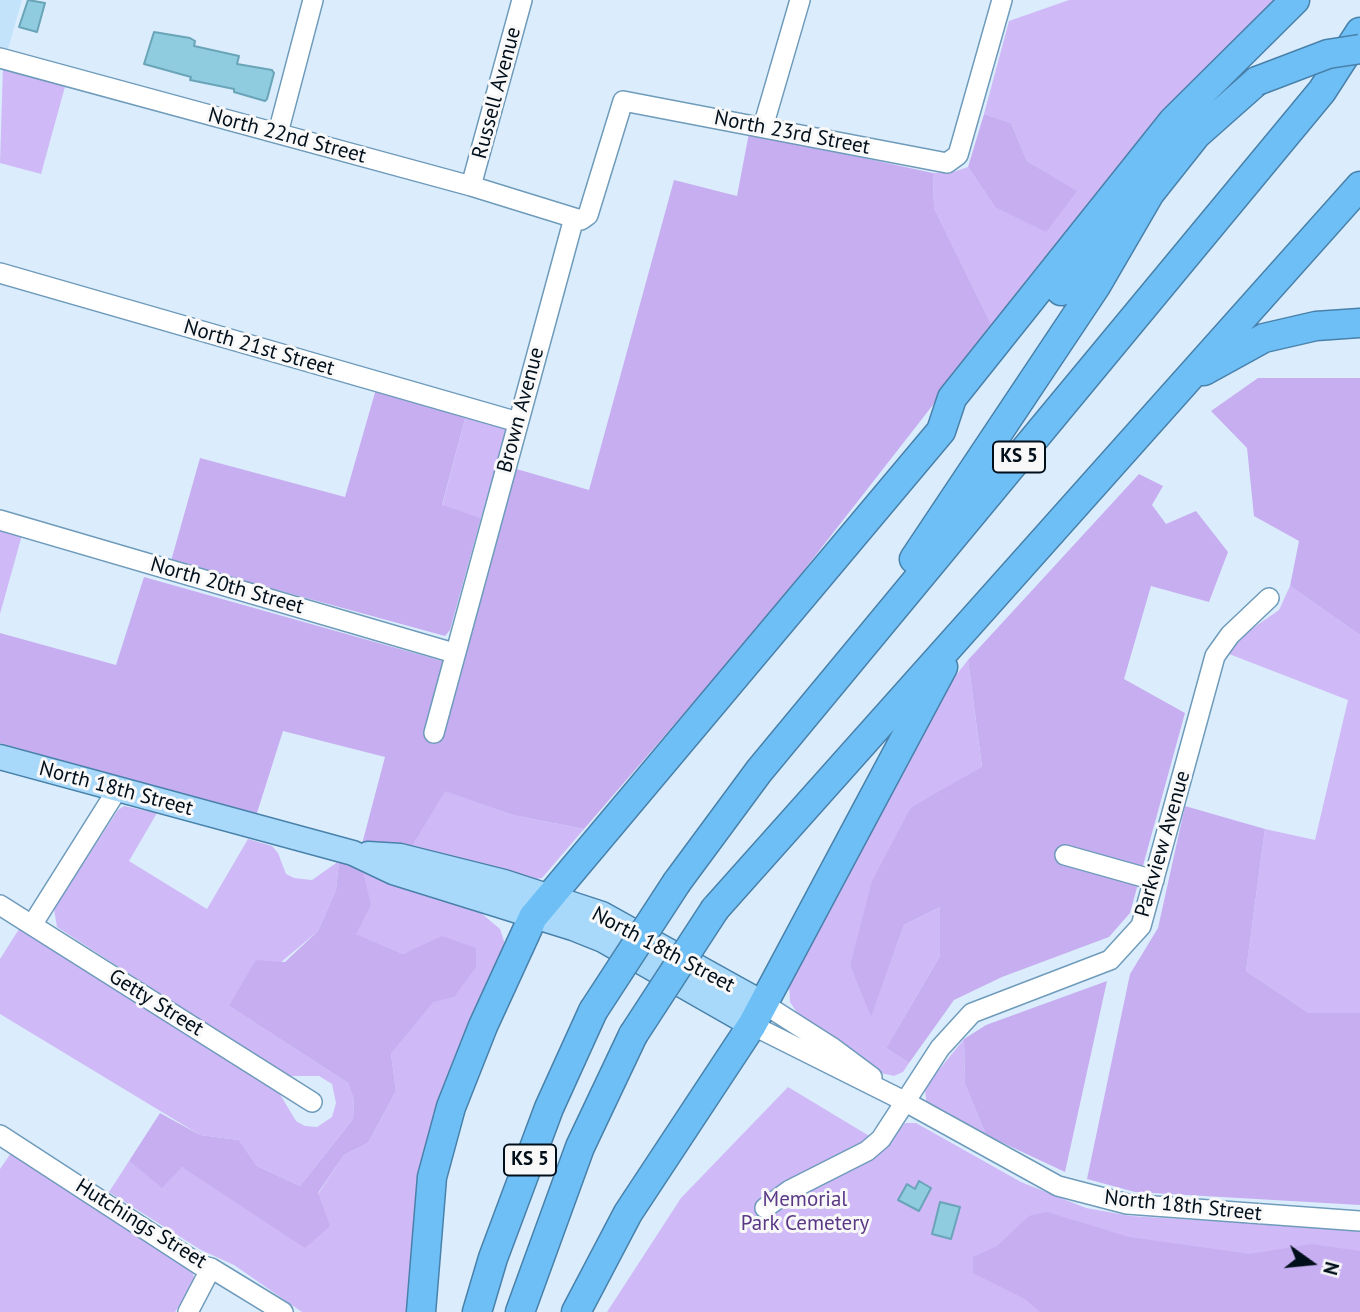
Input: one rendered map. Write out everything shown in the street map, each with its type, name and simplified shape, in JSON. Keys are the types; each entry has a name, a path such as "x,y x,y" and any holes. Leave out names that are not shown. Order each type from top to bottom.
{"highway":[{"path":"941,431 952,398 1173,121 1296,0"},
{"name":"KS 5","path":"477,1312 493,1258 549,1108 593,1011 677,883 759,771 1322,91 1360,32"},
{"path":"421,1312 432,1177 451,1107 483,1026 541,906 941,431 1073,277 1150,193 1196,135 1257,81 1328,54 1360,49"},
{"name":"KS 5","path":"520,1312 580,1147 633,1035 715,909 1360,186"},
{"path":"830,685 1096,286 1150,193"},
{"path":"1184,383 1264,338 1316,326 1360,323"},
{"path":"576,1312 628,1213 758,1015 963,629"}],"main road":[{"name":"North 18th Street","path":"0,757 353,853 400,856 541,906 602,914 758,1015"}],"street":[{"path":"278,133 313,0"},
{"name":"Russell Avenue","path":"471,186 522,0"},
{"path":"763,127 800,0"},
{"name":"North 23rd Street","path":"623,101 947,163 958,155 1002,0"},
{"name":"North 22nd Street","path":"0,58 471,186 574,218"},
{"name":"Brown Avenue","path":"433,733 574,218 581,220 588,215 623,101"},
{"name":"North 21st Street","path":"0,273 518,422"},
{"name":"North 20th Street","path":"0,520 454,653"},
{"name":"Parkview Avenue","path":"765,1208 790,1190 867,1151 881,1139 940,1048 972,1013 1110,960 1141,926 1215,656 1230,635 1269,598"},
{"path":"32,925 117,790"},
{"path":"1065,855 1154,880"},
{"name":"Getty Street","path":"0,905 312,1101"},
{"name":"North 18th Street","path":"758,1015 1046,1180 1101,1199 1127,1205 1360,1221"},
{"name":"Hutchings Street","path":"0,1135 200,1265 211,1268 283,1312"},
{"path":"188,1312 211,1268"}],"shaded area":[{"path":"0,0 22,0 8,49 0,47"},
{"path":"984,114 1011,123 1027,161 1077,191 1046,232 995,207 968,167"},
{"path":"749,133 933,173 934,208 993,328 769,615 584,829 513,815 445,791 409,852 362,844 385,757 283,731 256,816 0,743 0,633 116,665 144,577 446,662 425,738 438,742 513,468 589,490 674,180 737,196"},
{"path":"1258,378 1360,378 1360,635 1290,586 1299,541 1254,516 1247,448 1211,411"},
{"path":"376,389 466,415 442,505 481,518 450,630 445,636 171,561 200,458 345,497"},
{"path":"1139,474 1163,486 1152,505 1166,524 1196,511 1228,552 1209,602 1151,586 1124,679 1185,713 1130,913 1109,937 1002,977 954,1000 909,1063 886,1048 940,956 940,907 904,925 871,1017 850,966 872,881 911,807 982,767 968,660"},
{"path":"1185,806 1265,829 1246,971 1309,1013 1360,1013 1360,1205 1135,1192 1087,1179 1130,974 1158,928"},
{"path":"339,861 362,868 371,905 356,934 403,954 442,936 476,948 476,967 454,997 433,1002 391,1054 396,1091 368,1143 344,1155 318,1193 330,1226 305,1248 182,1167 162,1188 129,1161 160,1113 200,1135 239,1140 257,1166 300,1186 353,1119 354,1100 348,1083 229,1006 256,960 285,962 318,931 336,890"},
{"path":"1107,981 1065,1172 986,1135 965,1084 964,1039 986,1025"},
{"path":"1047,1212 1129,1237 1250,1254 1311,1244 1360,1251 1360,1312 1040,1312 1025,1299 973,1273 973,1257 997,1246 1029,1216"}],"green space":[{"path":"1069,0 1281,0 993,328 934,208 933,173 953,172 968,167 995,207 1076,191 1027,161 1011,123 984,114 1009,21"},
{"path":"3,66 66,83 41,174 0,163"},
{"path":"466,415 503,426 506,431 481,518 442,506"},
{"path":"0,528 22,535 0,614"},
{"path":"1290,586 1360,635 1360,1013 1309,1013 1246,971 1265,829 1315,840 1348,700 1229,654 1240,637 1279,610"},
{"path":"968,660 982,768 911,807 850,966 871,1016 904,925 940,907 940,956 886,1048 909,1063 903,1072 894,1076 881,1073 800,1017 790,1002 789,985 939,697"},
{"path":"445,790 513,815 584,829 542,878 526,881 409,852"},
{"path":"124,806 157,813 129,861 207,909 248,839 272,846 278,853 286,874 294,878 312,880 339,861 336,890 318,931 229,1006 348,1083 354,1100 353,1119 300,1186 257,1166 239,1140 200,1135 0,1014 0,959 21,926 278,1091 296,1121 305,1126 317,1127 332,1117 336,1103 332,1084 319,1076 291,1076 281,1072 57,927 54,909 118,810"},
{"path":"362,868 481,913 500,929 504,954 476,1020 412,1312 302,1312 234,1265 201,1250 109,1192 129,1161 162,1187 181,1167 318,1194 344,1155 368,1143 396,1091 391,1054 433,1001 454,997 443,937 403,954 355,934"},
{"path":"964,1039 965,1084 986,1135 926,1101 925,1087"},
{"name":"Memorial Park Cemetery","path":"788,1087 886,1146 905,1123 916,1123 1021,1182 1086,1208 1131,1216 1360,1230 1360,1312 607,1312 681,1198"},
{"path":"11,1153 191,1268 194,1277 191,1288 175,1312 0,1312 0,1169"}],"building":[{"path":"28,0 45,3 37,32 19,27"},
{"path":"154,32 190,38 195,41 194,46 239,56 237,64 272,70 274,73 267,99 265,101 234,92 234,89 190,80 191,77 144,64"},
{"path":"919,1181 931,1188 919,1211 898,1200 907,1184 915,1189"},
{"path":"940,1202 960,1207 951,1239 932,1234"}]}
